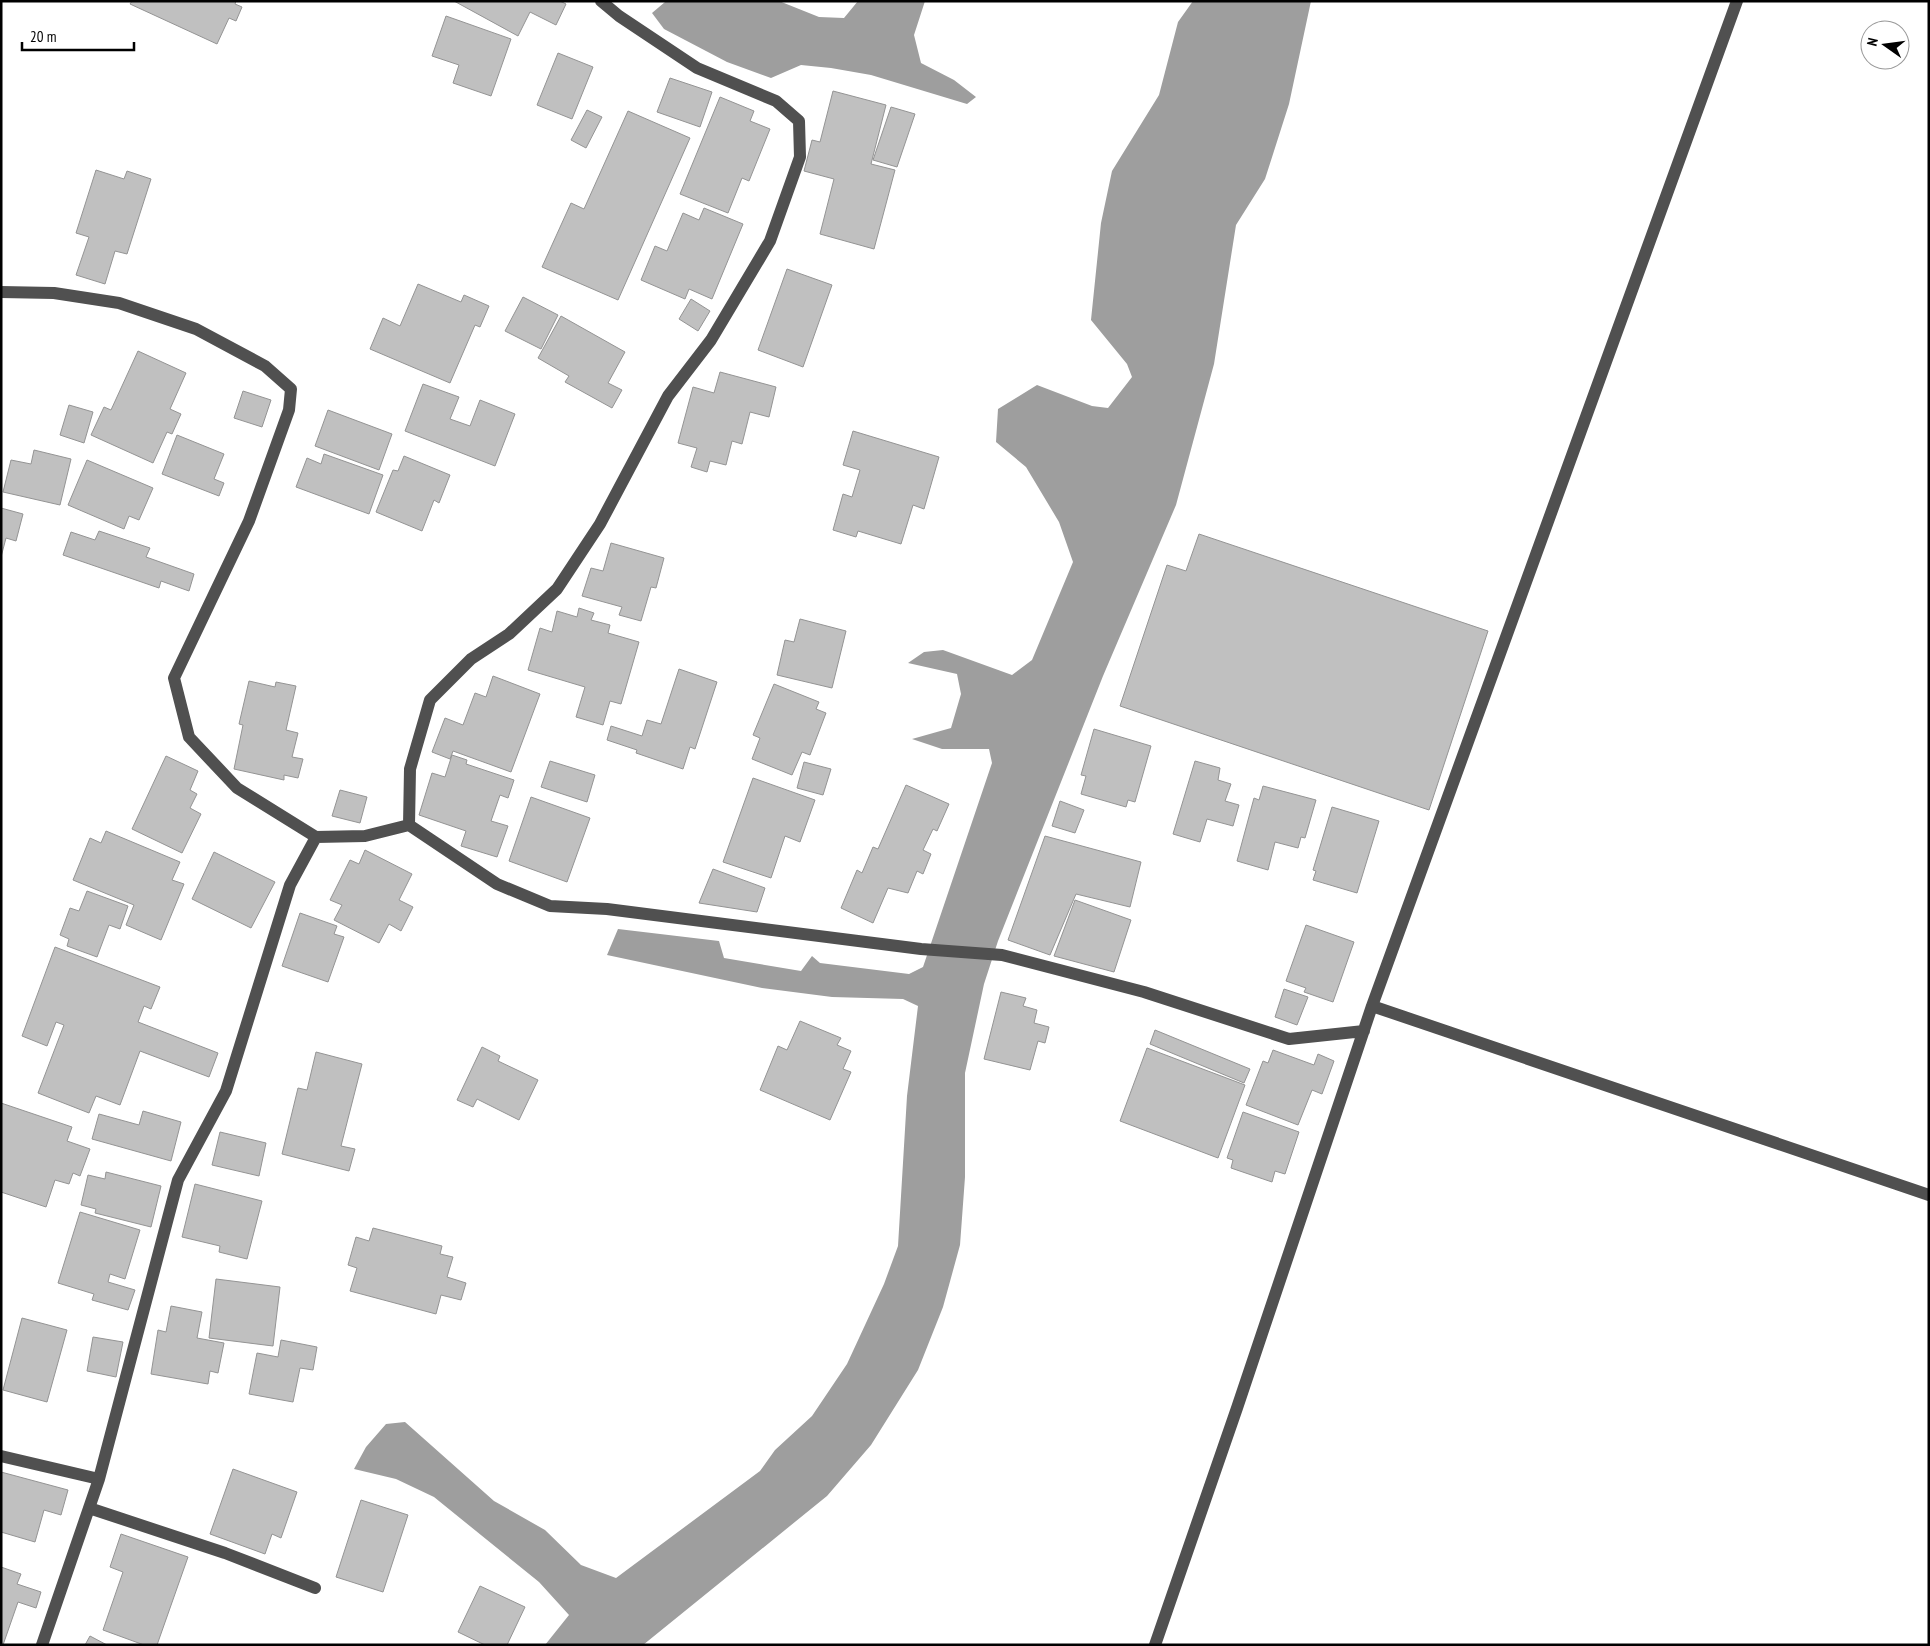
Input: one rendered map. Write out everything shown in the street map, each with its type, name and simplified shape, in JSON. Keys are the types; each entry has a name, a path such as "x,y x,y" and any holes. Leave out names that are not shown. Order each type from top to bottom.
{"street":[{"path":"409,825 410,769 430,700 471,659 516,628 556,588 573,564 600,524 668,396 711,340 770,241 800,157 798,120 776,101 697,68 619,16 601,1"},
{"path":"1155,1645 1372,1006 1736,1"},
{"path":"1,292 54,293 119,302 196,329 265,366 291,389 289,410 249,521 174,678 189,737 237,788 316,837 365,836 409,825 497,884 550,906 607,908 921,949 1002,955 1144,992 1288,1039 1364,1030"},
{"path":"42,1645 99,1479 178,1180 226,1091 290,885 316,837"},
{"path":"1372,1006 1929,1195"},
{"path":"1,1456 99,1479"},
{"path":"90,1508 225,1553 315,1588"}],"shaded area":[{"path":"779,1 819,17 844,18 858,1 925,1 914,35 921,63 954,80 976,97 967,104 871,75 801,65 771,78 727,62 664,29 652,13 665,2"},
{"path":"1193,1 1311,1 1289,104 1265,179 1236,225 1214,364 1176,505 1103,676 998,941 984,984 965,1073 965,1177 960,1245 943,1307 918,1370 871,1445 827,1496 643,1645 545,1645 569,1615 539,1582 434,1497 396,1479 354,1469 366,1447 386,1424 405,1422 494,1501 545,1530 581,1565 616,1578 760,1471 775,1450 812,1416 847,1364 884,1284 898,1246 907,1096 918,1006 903,999 832,997 762,988 607,955 618,929 719,941 724,958 801,971 812,956 820,963 909,974 923,967 992,763 989,749 942,749 912,739 951,728 961,694 957,674 908,663 924,652 943,650 1012,675 1032,660 1073,562 1059,522 1026,467 996,442 998,409 1037,385 1092,406 1108,408 1132,377 1127,364 1091,320 1101,223 1112,171 1159,95 1178,22"}],"building":[{"path":"132,1 236,1 235,4 242,7 236,21 229,18 217,44 130,4"},
{"path":"454,1 560,1 566,4 556,25 530,12 518,36"},
{"path":"446,16 511,39 491,96 453,83 459,65 432,56"},
{"path":"558,53 593,67 572,119 537,105"},
{"path":"670,78 712,92 700,127 657,112"},
{"path":"833,91 886,105 871,164 895,170 874,249 820,234 834,179 804,171 812,140 820,142"},
{"path":"720,97 754,111 750,121 770,129 749,181 742,178 728,213 680,194"},
{"path":"891,107 915,114 897,167 873,160"},
{"path":"587,110 602,117 586,148 571,140"},
{"path":"628,111 690,138 618,300 542,267 571,203 584,209"},
{"path":"96,170 124,179 127,171 151,179 127,254 115,251 105,284 76,275 89,237 76,233"},
{"path":"704,208 743,224 712,299 689,289 685,299 641,280 655,246 667,251 683,213 699,220"},
{"path":"787,269 832,285 803,367 758,350"},
{"path":"418,284 461,302 464,295 489,306 480,327 475,325 450,383 370,349 383,318 400,326"},
{"path":"523,297 558,315 541,349 505,331"},
{"path":"691,299 710,311 698,331 679,319"},
{"path":"561,316 625,352 608,383 622,390 612,408 565,382 569,376 538,358"},
{"path":"138,351 186,373 170,409 181,414 172,434 167,432 153,463 91,435 104,407 111,410"},
{"path":"720,372 776,387 769,417 750,412 742,444 732,441 726,465 710,461 707,472 691,467 697,448 678,443 693,387 714,393"},
{"path":"423,384 459,397 450,419 470,426 480,400 515,414 495,466 405,431"},
{"path":"243,391 271,400 262,427 234,418"},
{"path":"69,405 93,412 84,443 60,435"},
{"path":"328,410 392,434 379,470 315,446"},
{"path":"853,431 939,457 924,509 913,505 901,544 858,531 856,537 833,530 843,494 852,497 860,470 843,465"},
{"path":"177,435 224,454 214,479 224,483 219,496 162,474"},
{"path":"34,450 71,459 60,505 3,492 11,460 31,464"},
{"path":"324,454 383,475 369,514 296,487 307,458 321,464"},
{"path":"404,456 450,475 439,503 434,500 422,531 376,512 393,470 398,471"},
{"path":"87,460 153,488 139,520 129,516 124,529 68,505"},
{"path":"1,508 23,514 16,541 6,538 1,557"},
{"path":"99,531 150,548 146,557 194,574 189,591 161,581 159,588 63,555 71,532 95,540"},
{"path":"1199,534 1488,631 1429,810 1120,706 1167,565 1186,571"},
{"path":"611,543 664,558 656,588 651,587 641,621 619,615 622,607 582,596 591,568 603,571"},
{"path":"579,608 594,613 591,620 610,625 608,633 639,642 621,704 610,701 603,725 576,717 585,687 528,670 540,628 552,632 557,611 577,617"},
{"path":"800,619 846,631 832,688 777,675 785,640 794,642"},
{"path":"679,669 717,682 695,749 690,747 683,769 636,753 637,750 607,740 611,726 642,736 647,720 661,724"},
{"path":"493,676 540,694 511,772 453,751 450,759 432,752 445,718 463,725 475,693 486,697"},
{"path":"249,681 275,687 276,682 296,686 286,730 298,733 292,757 303,759 298,778 284,775 284,780 234,769 243,725 239,724"},
{"path":"774,684 819,702 816,709 826,713 810,755 802,752 792,775 752,759 760,738 753,735"},
{"path":"1094,729 1151,746 1135,802 1128,800 1126,807 1081,794 1086,776 1081,775"},
{"path":"452,755 467,760 466,764 514,780 508,798 500,795 491,821 508,826 497,857 461,846 466,831 419,815 432,773 445,777"},
{"path":"166,756 198,771 190,790 197,794 190,808 201,814 182,853 132,829"},
{"path":"550,761 595,775 587,802 541,787"},
{"path":"1195,761 1220,768 1218,780 1231,784 1225,801 1239,805 1233,826 1207,819 1200,842 1173,834"},
{"path":"804,762 831,769 823,795 797,788"},
{"path":"753,778 815,800 800,842 785,836 771,878 723,862"},
{"path":"906,785 949,804 937,831 933,829 923,850 931,854 923,874 917,871 908,893 888,888 873,923 841,908 857,870 862,873 873,847 878,849"},
{"path":"1263,786 1316,800 1305,838 1301,837 1298,848 1275,842 1268,870 1237,861 1254,798 1259,800"},
{"path":"340,790 367,797 360,823 332,816"},
{"path":"531,797 590,818 567,882 509,861"},
{"path":"1060,801 1084,810 1075,833 1052,826"},
{"path":"1332,807 1379,821 1357,893 1313,880 1316,871 1313,870"},
{"path":"106,831 180,862 172,880 184,884 161,940 126,925 134,905 73,880 90,838 101,843"},
{"path":"1045,836 1141,862 1130,907 1076,894 1050,955 1008,940"},
{"path":"365,850 412,874 399,900 413,907 401,931 389,924 379,943 334,920 342,905 330,900 350,860 359,864"},
{"path":"214,852 275,882 251,928 192,899"},
{"path":"713,869 765,888 757,912 699,903"},
{"path":"87,891 128,906 120,929 109,925 97,957 67,946 69,939 60,935 70,908 79,911"},
{"path":"1075,900 1131,920 1114,972 1054,956"},
{"path":"300,913 337,926 334,934 344,937 328,982 282,966"},
{"path":"1306,925 1354,942 1333,1002 1304,992 1306,988 1286,981"},
{"path":"55,947 160,987 151,1009 144,1006 138,1022 218,1053 209,1077 140,1051 120,1105 96,1096 89,1113 38,1093 64,1025 56,1022 47,1046 22,1036"},
{"path":"1284,989 1308,997 1297,1025 1275,1017"},
{"path":"1001,992 1026,998 1023,1006 1037,1010 1034,1023 1049,1027 1045,1043 1038,1041 1030,1070 984,1059"},
{"path":"800,1021 841,1038 837,1045 851,1051 843,1069 851,1072 830,1120 760,1090 778,1046 787,1050"},
{"path":"1155,1030 1250,1069 1244,1083 1150,1044"},
{"path":"482,1047 500,1056 498,1061 538,1080 519,1120 477,1099 473,1107 457,1100"},
{"path":"1147,1048 1245,1085 1218,1158 1120,1121"},
{"path":"1273,1050 1314,1065 1318,1054 1334,1061 1322,1094 1312,1090 1298,1125 1246,1105 1263,1061 1268,1063"},
{"path":"316,1052 362,1064 341,1146 355,1149 349,1171 282,1154 298,1088 307,1090"},
{"path":"1,1103 72,1127 67,1141 90,1149 80,1176 73,1173 69,1184 55,1180 46,1207 1,1192"},
{"path":"143,1111 181,1122 171,1161 92,1139 99,1114 139,1125"},
{"path":"1243,1112 1299,1132 1285,1174 1275,1171 1272,1182 1231,1168 1233,1160 1227,1158"},
{"path":"220,1132 266,1143 259,1176 212,1165"},
{"path":"106,1172 161,1186 151,1227 95,1213 96,1209 81,1205 88,1175 105,1179"},
{"path":"195,1184 262,1201 247,1259 219,1252 220,1246 182,1237"},
{"path":"80,1212 140,1230 125,1279 110,1274 108,1282 135,1290 128,1310 92,1300 94,1294 58,1283"},
{"path":"373,1228 442,1246 440,1254 453,1257 447,1277 466,1283 461,1300 441,1295 436,1314 350,1291 357,1268 348,1265 356,1237 369,1241"},
{"path":"216,1279 280,1287 273,1346 209,1338"},
{"path":"171,1306 202,1312 197,1338 224,1343 218,1373 210,1371 208,1384 151,1374 158,1330 166,1332"},
{"path":"22,1318 67,1330 47,1402 3,1390"},
{"path":"93,1337 123,1342 116,1377 87,1371"},
{"path":"281,1340 317,1347 313,1370 300,1368 293,1402 249,1394 257,1353 278,1357"},
{"path":"233,1469 297,1492 281,1538 272,1534 265,1554 210,1534"},
{"path":"1,1472 68,1490 61,1515 44,1510 35,1542 1,1532"},
{"path":"361,1500 408,1515 383,1592 336,1577"},
{"path":"121,1534 188,1557 157,1645 144,1645 103,1630 123,1572 110,1567"},
{"path":"1,1567 21,1574 17,1584 41,1592 36,1608 18,1602 3,1645 1,1645"},
{"path":"480,1586 525,1607 507,1645 485,1645 458,1632"},
{"path":"90,1636 107,1645 85,1645"}]}
